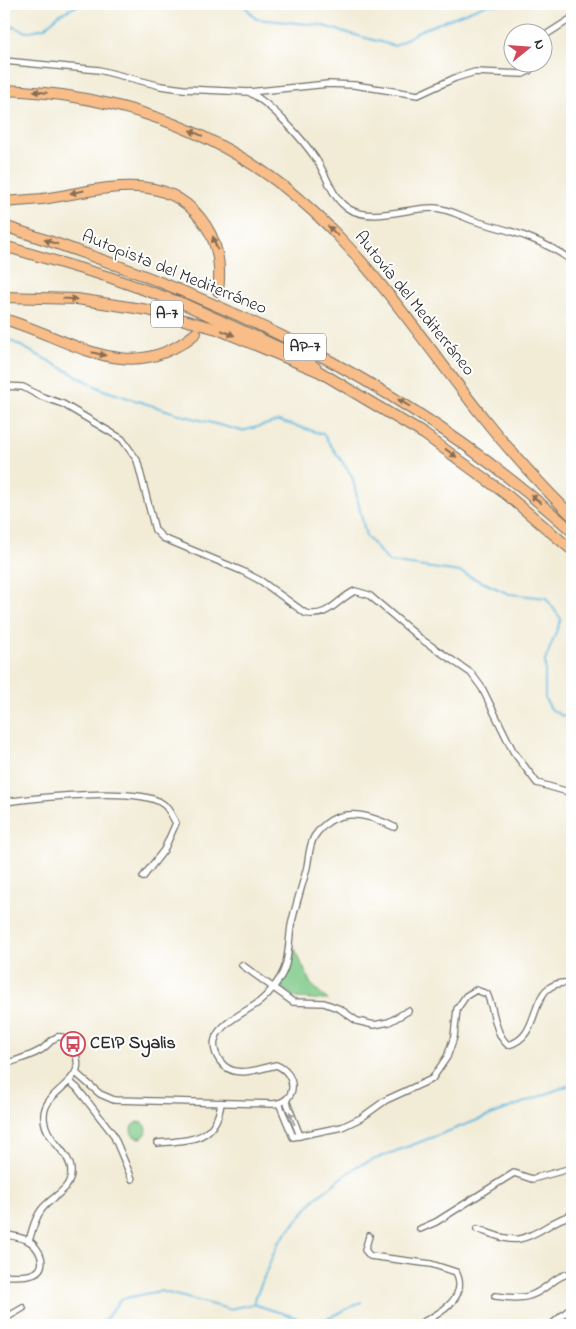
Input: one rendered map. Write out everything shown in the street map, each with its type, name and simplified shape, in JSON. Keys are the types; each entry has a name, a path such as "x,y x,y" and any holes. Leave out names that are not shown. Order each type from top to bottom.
{"highway":[{"name":"Autovía del Mediterráneo","path":"4,90 83,97 122,105 169,121 216,142 272,178 308,207 339,237 371,273 486,422 572,516"},
{"path":"4,202 126,186 163,191 191,208 211,234 220,265 218,291"},
{"name":"Autopista del Mediterráneo","path":"4,226 135,271 200,296 279,333 345,368 412,408 467,445 537,499 572,531"},
{"name":"Autopista del Mediterráneo","path":"4,246 109,277 184,304 304,359 320,372"},
{"name":"A-7","path":"4,297 86,300 148,310 182,318 217,329 320,372 424,434 507,495 572,550"},
{"path":"4,319 89,352 127,359 156,356 171,351 196,332"}],"street":[{"path":"554,30 572,18"},
{"path":"4,61 99,70 176,88 249,92 328,84 354,85 418,94 455,78 475,72 523,74 526,72"},
{"path":"249,92 260,98 301,140 316,160 337,198 347,208 359,213 374,215 419,208 437,208 478,222 498,226 545,244 572,261"},
{"path":"4,386 23,387 40,396 63,404 122,439 137,460 155,530 163,538 242,571 305,613 313,615 330,610 355,590 370,595 421,639 471,673 482,688 513,751 537,783 572,793"},
{"path":"4,802 114,795 150,798 164,804 176,823 164,850 143,877"},
{"path":"76,1073 100,1094 114,1100 279,1103 286,1100 291,1094 294,1083 291,1075 283,1068 276,1066 251,1072 236,1072 224,1066 218,1059 216,1044 218,1032 225,1024 256,1005 273,987 285,968 291,925 314,837 330,821 345,814 361,814 394,827"},
{"path":"242,965 293,1002 324,1003 340,1009 357,1021 374,1025 389,1022 408,1011"},
{"path":"296,1137 342,1127 361,1118 386,1100 432,1079 447,1057 454,1036 457,1009 466,996 476,990 487,994 494,1008 499,1038 508,1045 518,1042 525,1034 545,990 558,982 572,983"},
{"path":"4,1065 39,1052 55,1038 60,1037 65,1038 71,1045 77,1058 76,1073 70,1082 50,1100 44,1115 49,1135 70,1164 71,1177 64,1191 49,1202 38,1215 29,1241"},
{"path":"70,1082 77,1088 113,1134 132,1180"},
{"path":"286,1100 296,1137"},
{"path":"158,1143 200,1137 218,1122 220,1103"},
{"path":"279,1103 296,1137"},
{"path":"420,1229 436,1222 514,1173 532,1179 572,1168"},
{"path":"477,1229 512,1239 519,1239 529,1236 556,1220 572,1215"},
{"path":"4,1234 29,1241 40,1254 42,1262 38,1271 26,1275 4,1276"},
{"path":"369,1236 365,1250 370,1256 431,1264 456,1272 460,1285 452,1302 434,1317 417,1325"},
{"path":"495,1296 522,1298 535,1294 557,1278 572,1273"},
{"path":"551,1325 572,1307"},
{"path":"4,1319 23,1308"}],"green space":[{"path":"295,949 311,984 328,1000 296,998 281,987 290,968"},
{"path":"139,1122 147,1130 139,1138 131,1130"}],"waterway":[{"path":"4,23 26,32 44,28 60,14 81,4"},
{"path":"243,4 256,19 319,25 395,46 419,31 485,5 519,4"},
{"path":"4,337 103,390 185,416 242,431 279,421 323,434 352,476 366,536 389,562 460,572 509,594 546,598 561,619 545,661 545,699 551,709 562,716 572,713"},
{"path":"253,1304 278,1243 315,1199 357,1166 572,1084"},
{"path":"101,1325 121,1299 160,1291 229,1309 253,1304 317,1324 361,1302"}],"tunnel":[{"path":"204,322 218,291"}],"place":[{"name":"CEIP Syalis","path":"73,1044"}]}
